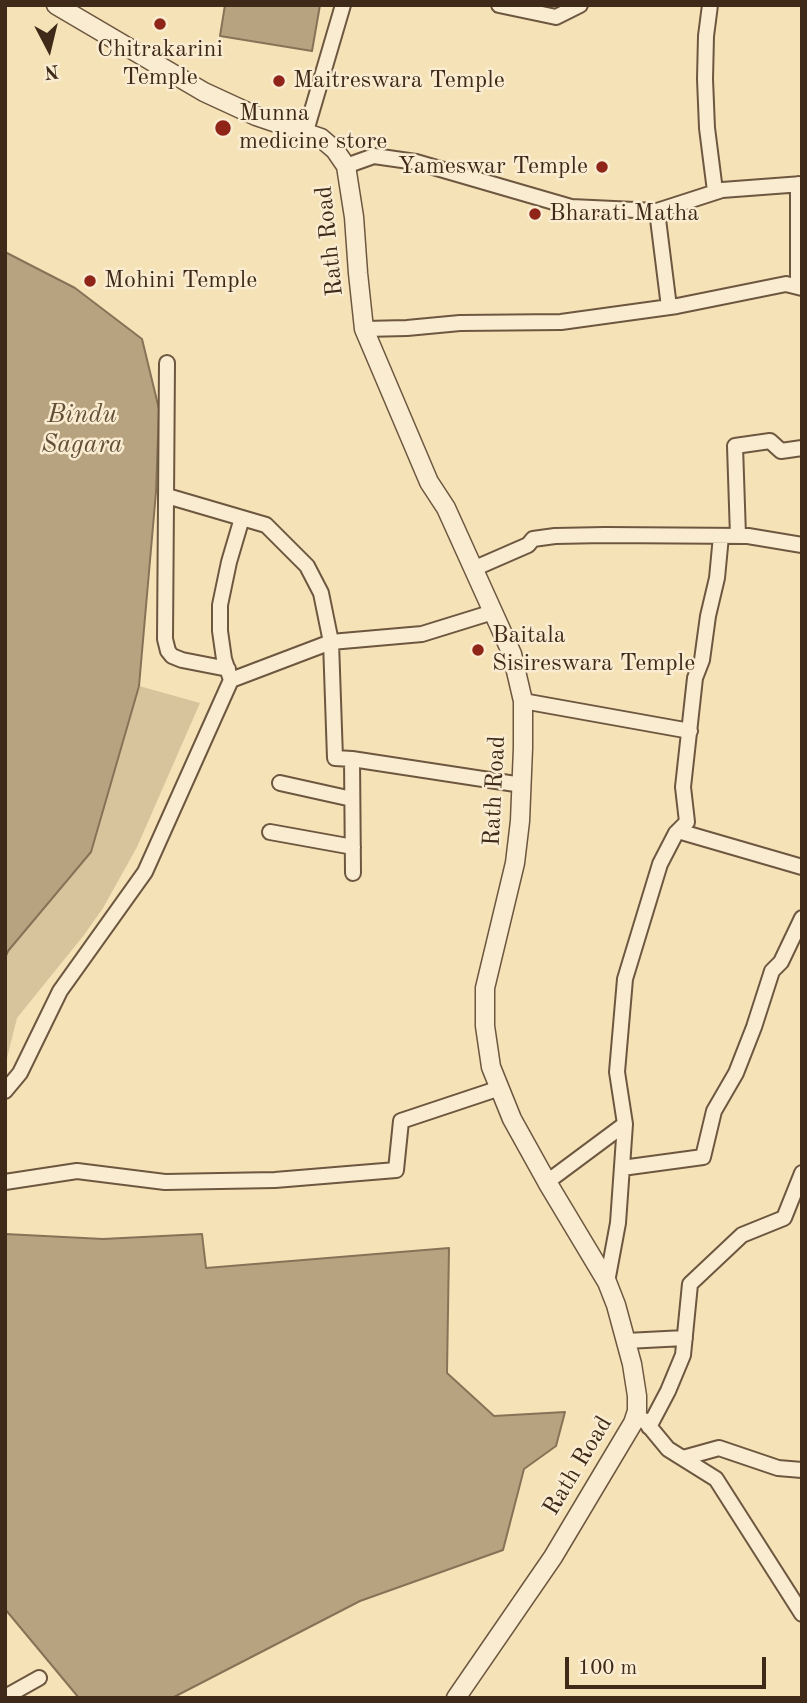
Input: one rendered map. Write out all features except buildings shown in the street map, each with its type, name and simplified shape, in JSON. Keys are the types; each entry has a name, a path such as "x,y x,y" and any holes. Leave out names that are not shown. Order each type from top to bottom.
{"street":[{"name":"Rath Road","path":"56,5 204,92 256,116 306,131 321,138 335,150 346,166 354,217 364,329 429,482 446,508 512,654 523,701 522,785 515,863 485,988 485,1026 491,1067 512,1119 607,1282 626,1341 638,1411 553,1557 456,1698"},
{"path":"306,131 343,5"},
{"path":"499,5 556,17 580,5"},
{"path":"710,5 705,79 707,128 715,191"},
{"path":"346,166 374,156 416,162 571,207 657,211 715,191 800,184 800,288 786,284 669,307 561,321 364,329"},
{"path":"657,211 669,307"},
{"path":"167,363 165,639 172,656 229,674 331,642 422,634 493,612"},
{"path":"738,536 736,446 770,440 781,451 802,449"},
{"path":"167,496 266,525 307,566 321,593 331,642 335,758 522,785"},
{"path":"5,1091 20,1073 60,991 145,872 229,674 220,631 220,605 242,518"},
{"path":"474,569 528,545 533,539 555,536 748,536 802,545"},
{"path":"607,1282 618,1223 625,1124 617,1072 625,979 660,864 678,831 687,822 683,787 695,678 702,660 721,536"},
{"path":"523,701 690,730"},
{"path":"352,759 353,873"},
{"path":"280,783 352,799"},
{"path":"678,831 802,867"},
{"path":"270,832 353,847"},
{"path":"622,1168 703,1157 714,1111 736,1073 772,971 780,962 802,918"},
{"path":"5,1182 77,1171 165,1182 275,1180 396,1170 401,1121 494,1090 500,1092"},
{"path":"547,1182 625,1124"},
{"path":"649,1427 683,1355 690,1284 742,1235 784,1218 802,1173"},
{"path":"626,1341 685,1338"},
{"path":"638,1411 668,1449 716,1479 801,1612"},
{"path":"683,1458 719,1448 778,1468 802,1470"},
{"path":"5,1697 39,1678"}],"shaded area":[{"path":"139,686 200,703 137,847 103,908 17,1018 5,1066 5,958 91,852"}],"water":[{"path":"225,5 320,5 312,51 220,36"},
{"name":"Bindu Sagara","path":"5,252 75,288 142,339 159,409 156,492 139,686 91,852 5,958"},
{"path":"5,1234 103,1239 202,1234 206,1268 449,1248 447,1373 494,1416 565,1412 556,1446 524,1469 503,1550 360,1601 172,1698 79,1698 5,1609"}],"place":[{"name":"Chitrakarini Temple","path":"160,24"},
{"name":"Maitreswara Temple","path":"279,81"},
{"name":"Munna medicine store","path":"223,128"},
{"name":"Yameswar Temple","path":"602,167"},
{"name":"Bharati Matha","path":"535,214"},
{"name":"Mohini Temple","path":"90,281"},
{"name":"Baitala Sisireswara Temple","path":"478,650"}]}
